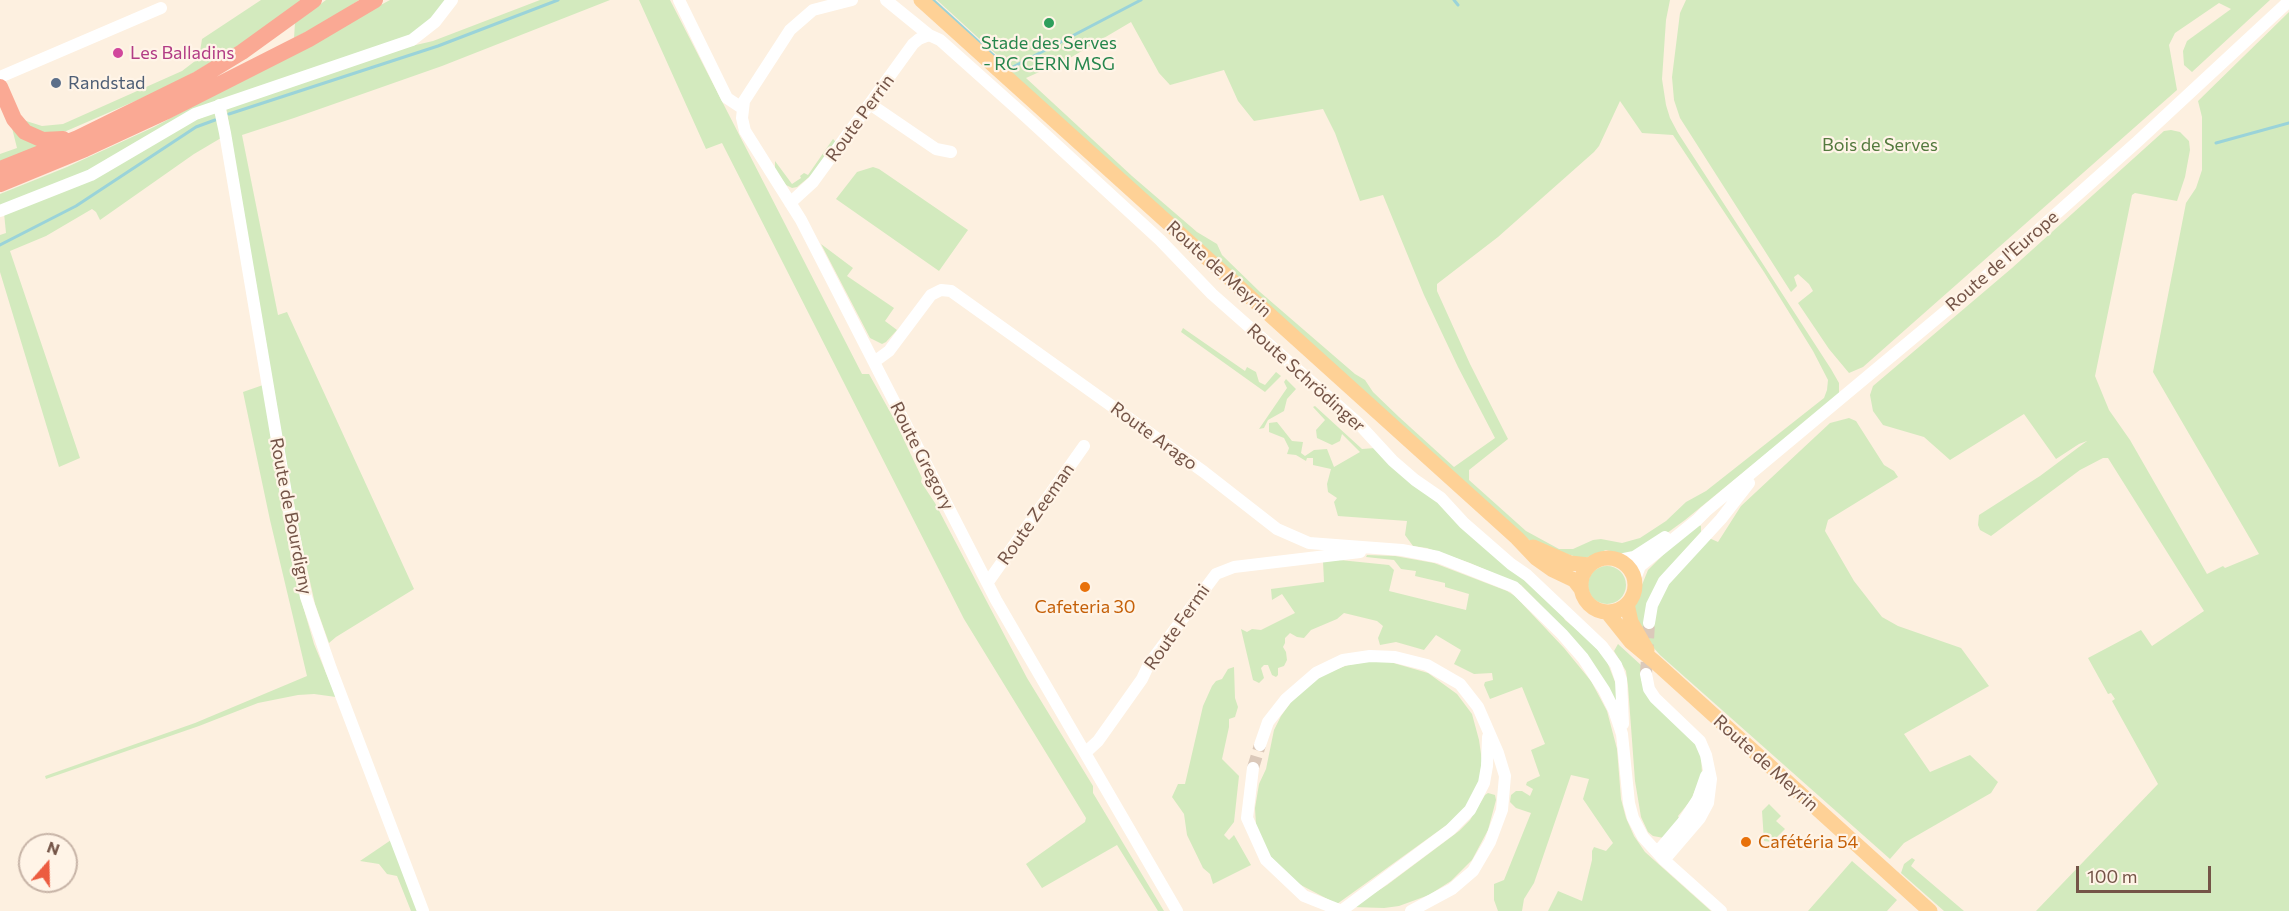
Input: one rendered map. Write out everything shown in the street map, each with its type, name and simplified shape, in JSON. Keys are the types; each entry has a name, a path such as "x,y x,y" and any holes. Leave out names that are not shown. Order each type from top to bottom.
{"highway":[{"path":"0,169 78,138 196,80 242,52 314,0"},
{"path":"0,184 85,149 165,112 309,39 375,0"},
{"path":"0,87 14,119 29,135 49,140 78,138"}],"main road":[{"name":"Route de Meyrin","path":"921,0 1517,538 1536,558 1553,570 1574,580 1581,589"},
{"name":"Route de Meyrin","path":"1517,538 1557,559 1589,565"},
{"path":"1601,558 1619,560 1629,569 1634,582 1632,596 1627,604 1615,611 1599,610 1588,603 1581,589 1582,576 1589,565 1601,558"},
{"name":"Route de Meyrin","path":"1627,604 1630,622 1651,668"},
{"name":"Route de Meyrin","path":"1607,612 1651,668 1930,911"}],"street":[{"path":"0,211 90,175 195,114 412,39 435,22 452,0"},
{"path":"679,0 727,98 742,108 759,76 794,24 813,10 852,0"},
{"name":"Route Schrödinger","path":"886,0 929,35 940,40 1032,123 1160,240 1212,294 1358,423 1415,480 1441,498 1464,523 1549,595 1602,646 1616,665 1621,680 1622,734"},
{"name":"Route de l'Europe","path":"1634,582 1640,566 2018,248 2289,1"},
{"path":"0,77 161,8"},
{"name":"Route Perrin","path":"790,203 813,182 913,44 929,35"},
{"path":"870,104 936,149 951,152"},
{"name":"Route de Bourdigny","path":"219,105 306,597 423,911"},
{"name":"Route Gregory","path":"742,108 745,131 790,203 988,582 1177,911"},
{"name":"Route Arago","path":"874,362 889,351 931,295 945,290 957,293 1204,472 1277,529 1309,543 1376,549"},
{"name":"Route Zeeman","path":"988,582 1084,446"},
{"path":"1649,623 1652,605 1660,586 1721,519 1771,457"},
{"path":"1706,511 1712,519 1710,529"},
{"name":"Route de l'Europe","path":"1619,560 1634,557 1706,511"},
{"path":"1376,549 1402,550 1438,557 1506,583 1520,591 1562,634 1595,675 1614,710 1622,734 1628,790 1634,818 1643,837 1664,860 1721,911"},
{"name":"Route Fermi","path":"1085,753 1098,741 1142,679 1149,664 1216,574 1234,567 1376,549"},
{"path":"1260,745 1271,717 1305,681 1329,665 1354,657 1389,656 1410,660 1443,672 1468,692 1478,707 1498,753 1505,776 1502,810 1494,834 1482,857 1463,881 1424,906 1411,911"},
{"path":"1651,668 1651,693 1700,741 1708,763 1711,787 1704,811 1664,860"},
{"path":"1253,768 1247,818 1266,860 1304,896 1342,911 1450,830 1470,810 1484,783 1488,733"},
{"path":"1655,850 1661,848 1674,834 1698,799 1705,781 1708,763"}],"green space":[{"path":"261,0 305,0 239,46 172,85 71,129 59,134 40,135 23,120 42,126 63,124 182,71 199,58 202,39"},
{"path":"326,0 359,0 332,18 294,38 295,23"},
{"path":"390,0 448,0 414,35 239,95 106,164 0,208 0,194 67,167 154,127"},
{"path":"540,0 610,0 442,66 242,135 278,315 287,312 414,589 329,643 315,604 295,514 226,107 403,48 433,41"},
{"path":"639,0 670,0 862,374 869,374 894,419 922,478 921,482 935,503 1027,678 1093,786 1093,793 1164,911 1158,911 1117,845 1042,888 1026,864 1085,822 1086,818 964,619 722,143 706,149"},
{"path":"937,0 1670,0 1666,20 1662,79 1670,118 1831,369 1839,383 1839,394 1685,520 1663,536 1626,555 1606,550 1583,559 1535,544 1007,70 1010,67","holes":["1131,22 1159,73 1170,85 1224,70 1238,101 1254,121 1323,109 1335,133 1360,201 1383,195 1424,295 1495,438 1454,467 1373,392 1365,380 1355,374 1260,292 1222,255 1217,244 1197,232 1132,176 1026,78 1070,58","1620,101 1642,133 1673,135 1764,272 1813,351 1828,380 1827,390 1824,398 1706,491 1686,502 1666,521 1640,538 1622,543 1601,539 1593,540 1573,549 1559,549 1526,531 1469,480 1469,470 1508,439 1470,364 1437,291 1437,284 1498,237 1594,152"]},
{"name":"Bois de Serves","path":"1686,0 2270,0 2192,72 2184,65 2183,51 2187,41 2231,9 2219,3 2175,33 2169,45 2177,90 1863,367 1849,373 1829,349 1798,303 1813,291 1809,284 1798,274 1794,277 1797,286 1791,292 1680,118 1674,100 1672,77 1680,13"},
{"path":"2289,12 2289,911 2036,911 2158,784 2112,701 2115,699 2111,693 2108,694 2088,658 2141,630 2152,646 2204,611 2108,458 2103,458 2080,470 1991,536 1980,530 1979,515 2040,476 2087,441 2056,459 2024,414 1950,460 1924,437 1883,425 1873,411 1870,395 1873,386 2012,268 2164,131 2180,132 2189,141 2190,150 2185,177 2177,201 2135,193 2132,195 2095,376 2109,410 2130,440 2207,574 2259,554 2153,372 2186,203 2196,188 2202,170 2202,117 2198,101"},
{"path":"214,113 217,117 221,138 194,154 100,220 92,209 46,236 10,251 80,458 59,467 0,272 0,235 6,233 4,213 182,125"},
{"path":"12,128 40,145 0,162 0,154 17,148"},
{"path":"833,139 836,142 814,173 797,187 792,188 786,185 775,170 775,161 792,184 804,173 808,175"},
{"path":"873,167 968,230 939,271 836,199 857,172"},
{"path":"821,244 853,268 847,276 894,308 885,321 897,330 886,342 882,344 870,338"},
{"path":"1183,328 1245,371 1247,367 1256,372 1259,382 1265,385 1276,372 1281,376 1265,392 1181,332"},
{"path":"1286,379 1296,389 1287,399 1284,411 1268,420 1264,428 1259,429 1287,388 1284,382"},
{"path":"263,385 296,582 314,644 336,697 314,694 298,695 258,703 46,779 45,776 195,723 307,676 243,392"},
{"path":"1315,406 1362,449 1375,448 1434,495 1560,610 1565,620 1586,637 1606,659 1617,687 1617,703 1566,631 1521,585 1470,563 1427,548 1413,546 1405,535 1407,521 1338,516 1334,502 1337,498 1328,492 1327,484 1331,469 1313,465 1313,458 1307,458 1306,461 1296,455 1287,454 1289,448 1284,438 1269,432 1269,423 1277,422 1292,441 1303,442 1301,453 1305,456 1314,450 1327,449 1334,467 1360,452 1342,434 1340,441 1332,445 1317,438 1316,430 1325,420 1313,407"},
{"path":"1849,418 1856,421 1884,465 1894,471 1898,477 1828,520 1825,531 1854,581 1882,617 1898,626 1961,648 1989,686 1904,734 1930,772 1970,755 1998,782 1991,793 1904,843 1890,859 1660,655 1644,637 1633,607 1648,570 1667,551 1699,525 1701,526 1701,532 1663,574 1656,609 1660,595 1673,577 1709,538 1718,542 1741,506 1830,423"},
{"path":"1367,555 1395,556 1434,563 1515,596 1564,648 1591,681 1607,711 1617,749 1621,799 1634,836 1645,852 1711,911 1548,911 1558,891 1582,901 1594,847 1606,851 1613,843 1583,799 1589,779 1571,775 1534,883 1524,899 1522,911 1498,911 1494,900 1494,884 1504,880 1531,813 1516,808 1510,802 1511,795 1516,791 1522,791 1530,796 1533,789 1526,785 1527,782 1540,776 1531,750 1545,744 1522,687 1490,699 1484,685 1485,682 1493,680 1492,673 1474,674 1454,664 1461,650 1436,635 1424,650 1396,642 1380,645 1378,638 1383,626 1377,621 1344,613 1337,619 1311,630 1304,638 1290,633 1285,638 1283,647 1287,660 1284,666 1278,668 1278,675 1276,677 1272,675 1268,665 1264,665 1261,668 1264,678 1259,683 1253,680 1241,629 1247,632 1252,629 1261,630 1295,613 1282,594 1272,600 1271,589 1324,582 1323,561 1340,560 1389,565 1394,570 1389,591 1466,610 1469,594 1445,587 1445,583 1415,576 1416,571 1401,569 1394,560 1366,557"},
{"path":"1607,566 1620,572 1626,585 1620,598 1607,604 1594,598 1588,585 1594,572"},
{"path":"1618,644 1642,666 1641,680 1693,740 1701,754 1702,774 1691,800 1678,816 1680,820 1664,838 1653,836 1648,832 1641,817 1635,781 1626,671 1614,651"},
{"path":"1372,661 1390,662 1428,673 1457,694 1472,714 1479,740 1482,761 1479,782 1467,806 1455,819 1337,904 1297,883 1269,855 1256,825 1255,808 1274,730 1294,698 1326,673 1348,665"},
{"path":"1234,667 1235,698 1238,707 1235,717 1229,719 1222,759 1239,776 1234,822 1224,835 1229,840 1234,835 1251,865 1213,884 1210,874 1203,868 1187,835 1184,814 1172,797 1178,784 1185,784 1203,706 1212,686 1216,681 1222,679 1228,669"},
{"path":"1488,793 1495,795 1496,800 1488,830 1472,860 1451,881 1429,895 1399,906 1352,907 1387,885 1459,831 1470,820"},
{"path":"1769,804 1781,816 1776,821 1785,829 1772,842 1764,841 1762,811"},
{"path":"391,840 419,911 411,911 397,876 387,874 379,864 360,861"},
{"path":"1912,858 1915,860 1911,866 1964,911 1944,911 1901,873 1904,864"},
{"path":"1852,861 1897,900 1887,911 1808,911"}],"waterway":[{"path":"229,114 438,46 558,0"},
{"path":"933,0 1002,63"},
{"path":"1006,67 1011,68 1141,0"},
{"path":"1454,0 1458,5"},
{"path":"0,245 76,206 196,127 215,120"},
{"path":"2216,143 2289,123"}],"tunnel":[{"path":"1646,674 1649,623"},
{"path":"1253,768 1260,745"}],"place":[{"name":"Stade des Serves - RC CERN MSG","path":"1049,23"},
{"name":"Les Balladins","path":"118,53"},
{"name":"Randstad","path":"56,83"},
{"name":"Cafeteria 30","path":"1085,587"},
{"name":"Cafétéria 54","path":"1746,842"}]}
